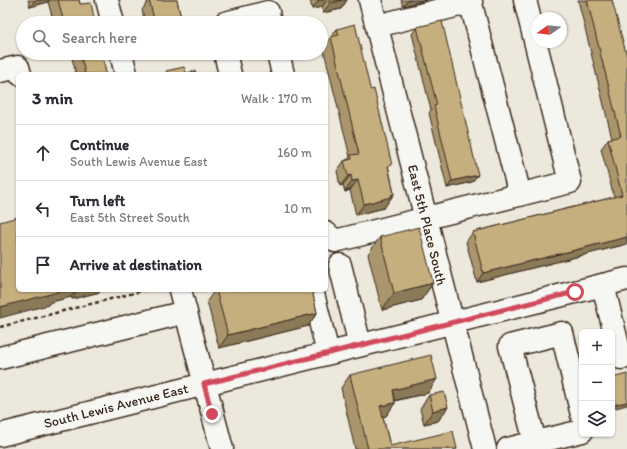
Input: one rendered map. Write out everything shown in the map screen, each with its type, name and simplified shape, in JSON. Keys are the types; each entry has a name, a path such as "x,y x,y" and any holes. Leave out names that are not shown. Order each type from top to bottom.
{"street":[{"path":"107,0 111,16"},
{"name":"East 5th Place South","path":"370,0 425,220 453,322 485,449"},
{"path":"328,235 335,241 425,220 570,182 525,0"},
{"path":"377,26 471,1 520,195"},
{"path":"252,16 268,12 269,16"},
{"path":"123,60 126,72"},
{"path":"227,60 230,72"},
{"path":"280,60 283,72"},
{"path":"0,71 18,67 19,72"},
{"path":"340,265 360,345"},
{"name":"South Lewis Avenue East","path":"0,435 627,279"},
{"path":"603,285 621,358 627,357"},
{"path":"181,292 222,449"},
{"path":"313,292 328,353"},
{"path":"0,358 186,312"},
{"path":"535,442 510,346 562,333 579,403"},
{"path":"508,449 579,432"}],"path":[{"path":"0,327 138,292"}],"building":[{"path":"58,0 79,0 80,4 91,3 94,16 62,16"},
{"path":"149,0 177,0 180,16 153,16"},
{"path":"330,0 342,0 330,3"},
{"path":"587,0 612,0 627,57 627,237 483,273 473,232 622,195 608,139 621,136"},
{"path":"442,21 478,175 452,181 434,106 437,105 417,27"},
{"path":"355,24 370,88 371,90 374,89 392,165 388,166 394,194 391,195 391,197 364,204 358,180 352,181 351,175 348,176 344,161 352,159 351,155 359,154 331,37 339,35 337,29"},
{"path":"82,60 103,60 106,72 85,72"},
{"path":"184,67 186,72 166,72"},
{"path":"16,218 16,292 58,292 0,307 0,222"},
{"path":"419,227 433,283 394,293 380,237"},
{"path":"217,292 312,292 317,313 228,335"},
{"path":"431,355 437,379 393,390 395,403 380,406 390,446 453,431 457,449 368,449 350,375"},
{"path":"627,374 627,402 615,404 615,377"},
{"path":"444,392 448,407 433,411 429,395"}],"route":[{"path":"212,414 204,384 575,292"}]}
